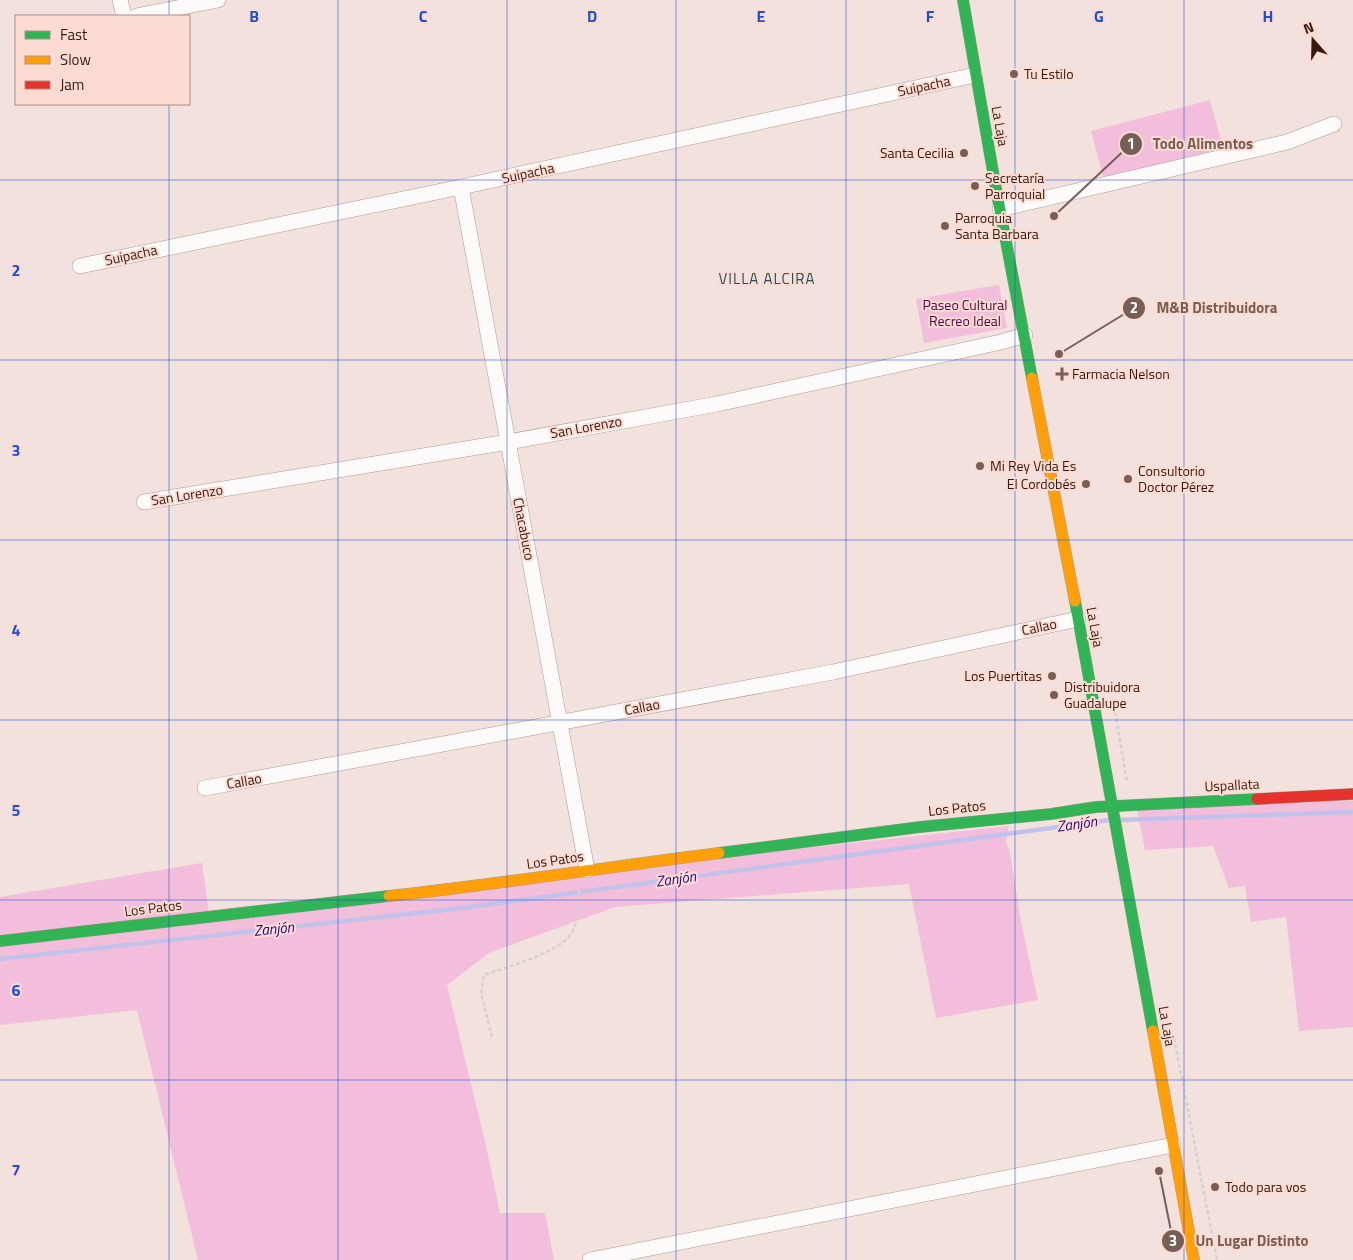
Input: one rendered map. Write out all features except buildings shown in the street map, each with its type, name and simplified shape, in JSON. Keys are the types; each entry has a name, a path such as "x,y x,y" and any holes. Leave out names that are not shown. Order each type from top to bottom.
{"street":[{"path":"120,0 124,15"},
{"path":"141,15 218,0"},
{"name":"La Laja","path":"966,1 975,75 1113,806 1194,1260"},
{"name":"Suipacha","path":"80,266 461,187 975,75"},
{"path":"1000,210 1287,142 1334,124"},
{"name":"Chacabuco","path":"461,187 560,722 582,871"},
{"name":"San Lorenzo","path":"144,502 508,442 717,404 1001,342 1025,335"},
{"name":"Callao","path":"205,788 833,672 1078,618"},
{"name":"Uspallata","path":"1113,806 1353,794"},
{"name":"Los Patos","path":"0,941 496,884 920,827 1113,806"},
{"path":"590,1260 1173,1145"}],"path":[{"path":"492,1037 481,993 484,975 549,952 572,933 582,871"}],"green space":[{"path":"1210,100 1223,148 1104,180 1091,131"},
{"name":"Paseo Cultural Recreo Ideal","path":"999,285 1007,328 924,343 916,299"},
{"path":"1353,801 1353,1027 1299,1031 1286,917 1251,922 1245,886 1229,888 1213,846 1145,850 1137,808"},
{"path":"1009,826 1006,841 1010,853 1021,922 1038,1000 936,1018 909,884 615,907 489,953 447,985 487,1150 500,1213 545,1213 554,1260 198,1260 137,1010 0,1025 0,897 202,863 209,913"}],"waterway":[{"name":"Zanjón","path":"1120,820 1353,812"},
{"name":"Zanjón","path":"0,959 462,908 1109,820"}],"traffic: fast":[{"path":"963,0 1032,378"},
{"path":"1075,601 1153,1031"},
{"path":"719,853 1096,807 1257,799"},
{"path":"0,941 389,896"}],"traffic: slow":[{"path":"1032,378 1075,601"},
{"path":"389,896 719,853"},
{"path":"1153,1031 1194,1260"}],"traffic: jam":[{"path":"1257,799 1353,794"}],"place":[{"name":"Tu Estilo","path":"1014,74"},
{"name":"Santa Cecilia","path":"964,153"},
{"name":"Secretaría Parroquial","path":"975,186"},
{"name":"Todo Alimentos","path":"1054,216"},
{"name":"Parroquia Santa Barbara","path":"945,226"},
{"name":"M&B Distribuidora","path":"1059,354"},
{"name":"Farmacia Nelson","path":"1062,374"},
{"name":"Mi Rey Vida Es","path":"980,466"},
{"name":"Consultorio Doctor Pérez","path":"1128,479"},
{"name":"El Cordobés","path":"1086,484"},
{"name":"Los Puertitas","path":"1052,676"},
{"name":"Distribuidora Guadalupe","path":"1054,695"},
{"name":"Un Lugar Distinto","path":"1159,1171"},
{"name":"Todo para vos","path":"1215,1187"}],"district":[{"name":"VILLA ALCIRA","path":"767,279"}]}
